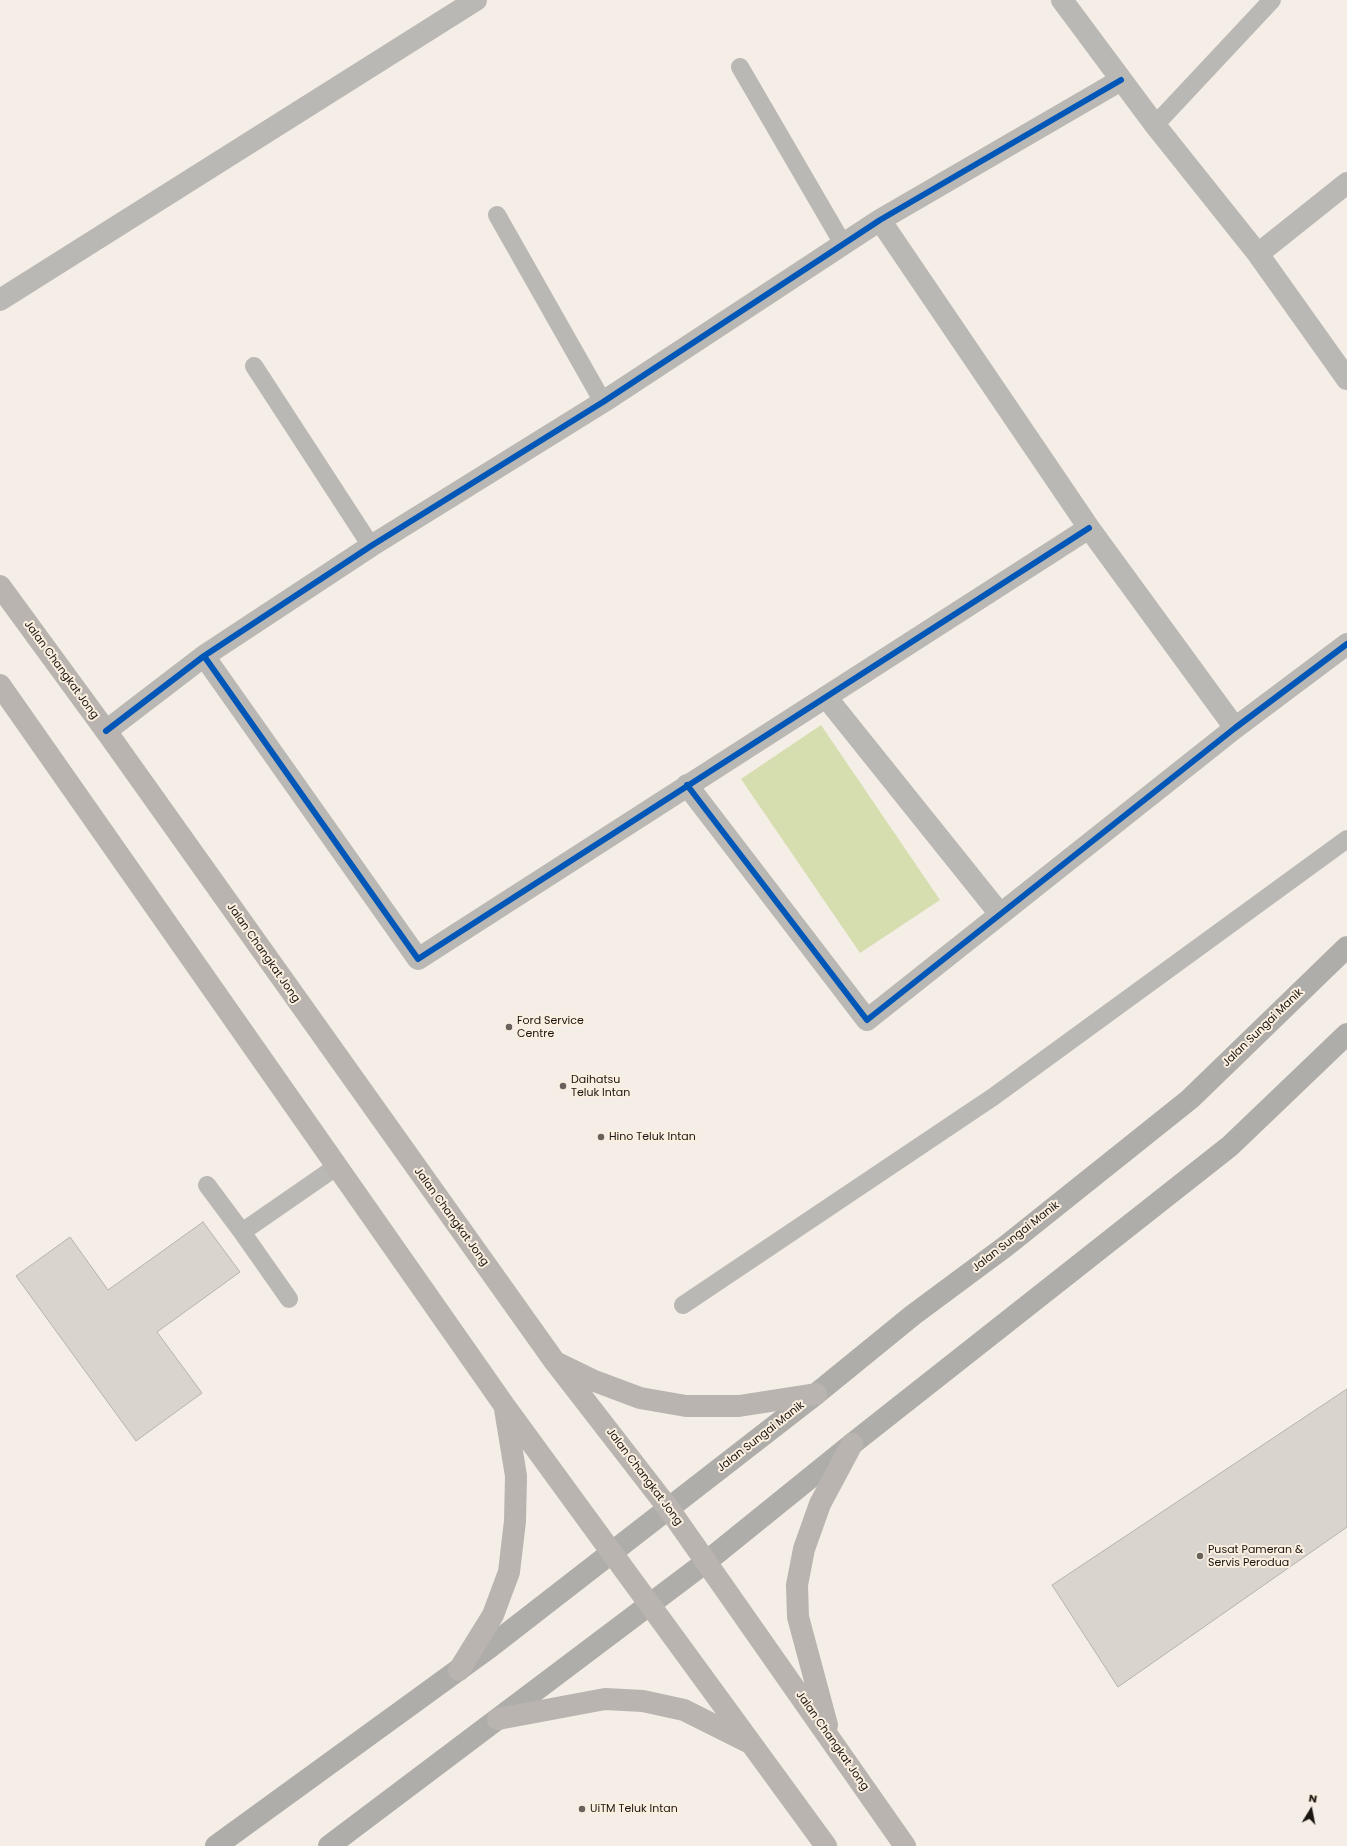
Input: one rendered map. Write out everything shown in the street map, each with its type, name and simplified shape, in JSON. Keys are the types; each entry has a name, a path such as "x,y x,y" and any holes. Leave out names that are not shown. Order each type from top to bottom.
{"highway":[{"name":"Jalan Changkat Jong","path":"0,586 106,731 555,1362 669,1509 905,1846"},
{"path":"0,685 504,1405 751,1743 821,1842"},
{"path":"555,1362 592,1380 640,1398 686,1406 739,1406 816,1394"},
{"path":"459,1670 493,1615 509,1572 515,1521 516,1476 504,1405"},
{"path":"832,1741 798,1617 797,1585 804,1549 820,1504 852,1444"},
{"path":"498,1719 605,1699 643,1701 684,1710 751,1743"}],"main road":[{"name":"Jalan Sungai Manik","path":"216,1846 459,1670 669,1509 816,1394 913,1315 1006,1246 1190,1099 1347,946"},
{"path":"329,1846 706,1562 852,1444 1230,1146 1347,1034"}],"street":[{"path":"0,300 476,0"},
{"path":"1062,0 1154,124 1258,254 1347,379"},
{"path":"106,731 204,656 371,546 603,402 880,220 1121,80"},
{"path":"1258,254 1347,183"},
{"path":"880,220 1089,528 1235,728"},
{"path":"204,656 418,959 1089,528"},
{"path":"687,785 867,1020 1235,728 1347,644"},
{"path":"826,697 1000,914"}],"lane":[{"path":"1154,124 1272,0"},
{"path":"740,67 843,244"},
{"path":"496,215 603,402"},
{"path":"254,366 371,546"},
{"path":"683,1305 993,1097 1347,839"},
{"path":"242,1232 336,1167"},
{"path":"207,1185 289,1299"}],"green space":[{"path":"821,725 940,900 860,953 741,779"}],"building":[{"path":"203,1222 240,1272 157,1332 202,1393 136,1441 16,1276 70,1237 108,1290"},
{"name":"Pusat Pameran & Servis Perodua","path":"1347,1389 1347,1527 1118,1687 1052,1585"}],"cycle path":[{"path":"106,731 204,656 371,546 603,402 880,220 1121,80"},
{"path":"204,656 418,959 1089,528"},
{"path":"687,785 867,1020 1235,728 1347,644"}],"place":[{"name":"Ford Service Centre","path":"509,1027"},
{"name":"Daihatsu Teluk Intan","path":"563,1086"},
{"name":"Hino Teluk Intan","path":"601,1137"},
{"name":"Pusat Pameran & Servis Perodua","path":"1200,1556"},
{"name":"UiTM Teluk Intan","path":"582,1809"}]}
